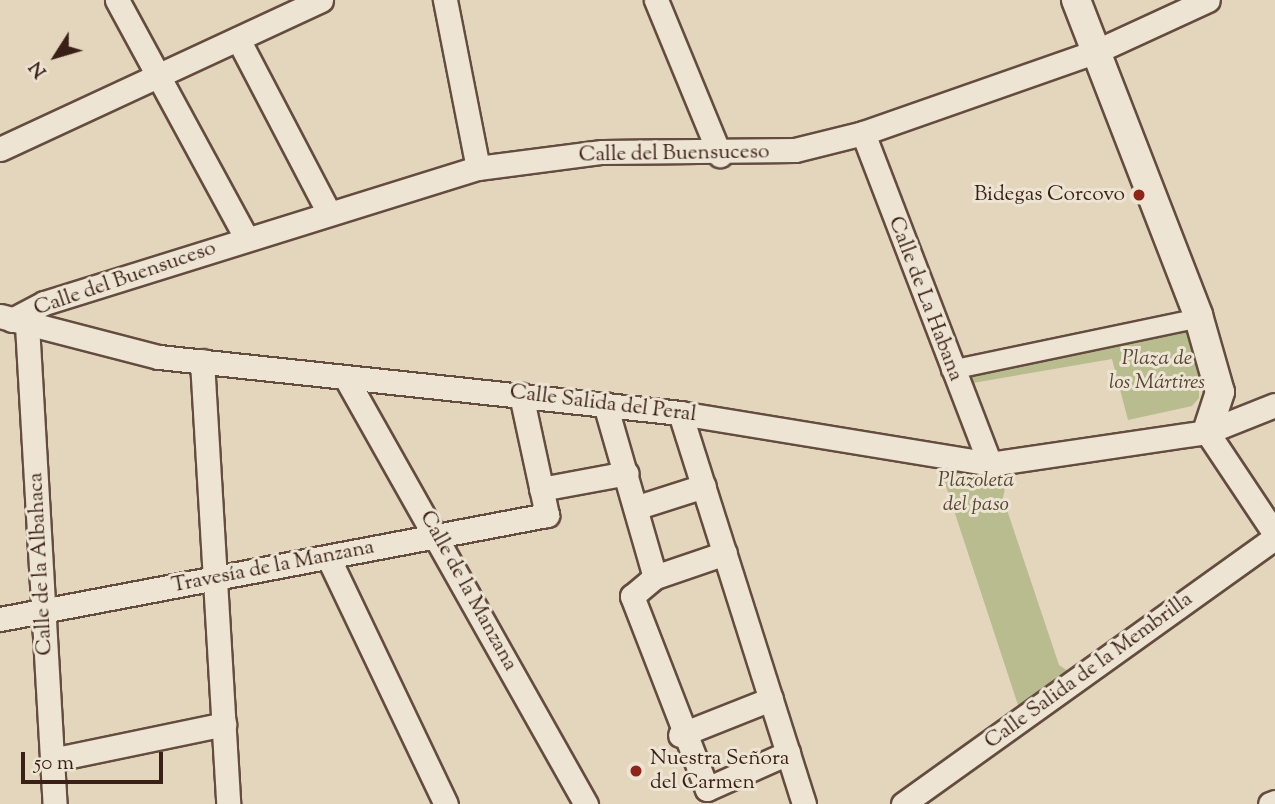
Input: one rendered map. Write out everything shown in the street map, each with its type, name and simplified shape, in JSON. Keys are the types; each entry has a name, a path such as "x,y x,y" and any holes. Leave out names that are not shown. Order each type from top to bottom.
{"street":[{"path":"117,0 157,78 247,239"},
{"path":"445,0 478,168"},
{"path":"656,0 720,155"},
{"path":"1076,0 1199,318 1220,392 1207,432 1275,536"},
{"name":"Calle del Buensuceso","path":"13,320 44,303 478,168 601,152 720,155 795,150 863,133 1097,51 1208,0"},
{"path":"0,149 157,78 306,3"},
{"path":"238,39 329,214"},
{"name":"Calle de La Habana","path":"863,133 951,370 990,464"},
{"path":"951,370 1199,318"},
{"name":"Calle Salida del Peral","path":"13,320 159,357 347,380 521,395 680,413 990,464 1207,432 1275,405"},
{"name":"Calle de la Albahaca","path":"13,320 44,611 55,804"},
{"path":"202,361 218,578 229,804"},
{"name":"Calle de la Manzana","path":"347,380 438,536 586,804"},
{"path":"521,395 541,489 627,473"},
{"path":"605,404 638,507 655,577"},
{"path":"680,413 804,804"},
{"path":"638,507 704,485"},
{"name":"Travesía de la Manzana","path":"0,619 547,515 541,489"},
{"name":"Calle Salida de la Membrilla","path":"903,804 1275,536"},
{"path":"724,553 655,577 632,596 680,735 706,789 788,753"},
{"path":"328,557 446,804"},
{"path":"680,735 771,699"},
{"path":"52,760 224,724"},
{"path":"1270,804 1275,802"}],"green space":[{"name":"Plaza de los Mártires","path":"1185,324 1199,368 1199,398 1192,406 1128,420 1112,359 967,384 959,359"},
{"name":"Plazoleta del paso","path":"939,465 1009,467 1003,498 1059,665 1068,671 1020,711"}],"place":[{"name":"Bidegas Corcovo","path":"1139,195"},
{"name":"Nuestra Señora del Carmen","path":"636,771"}]}
